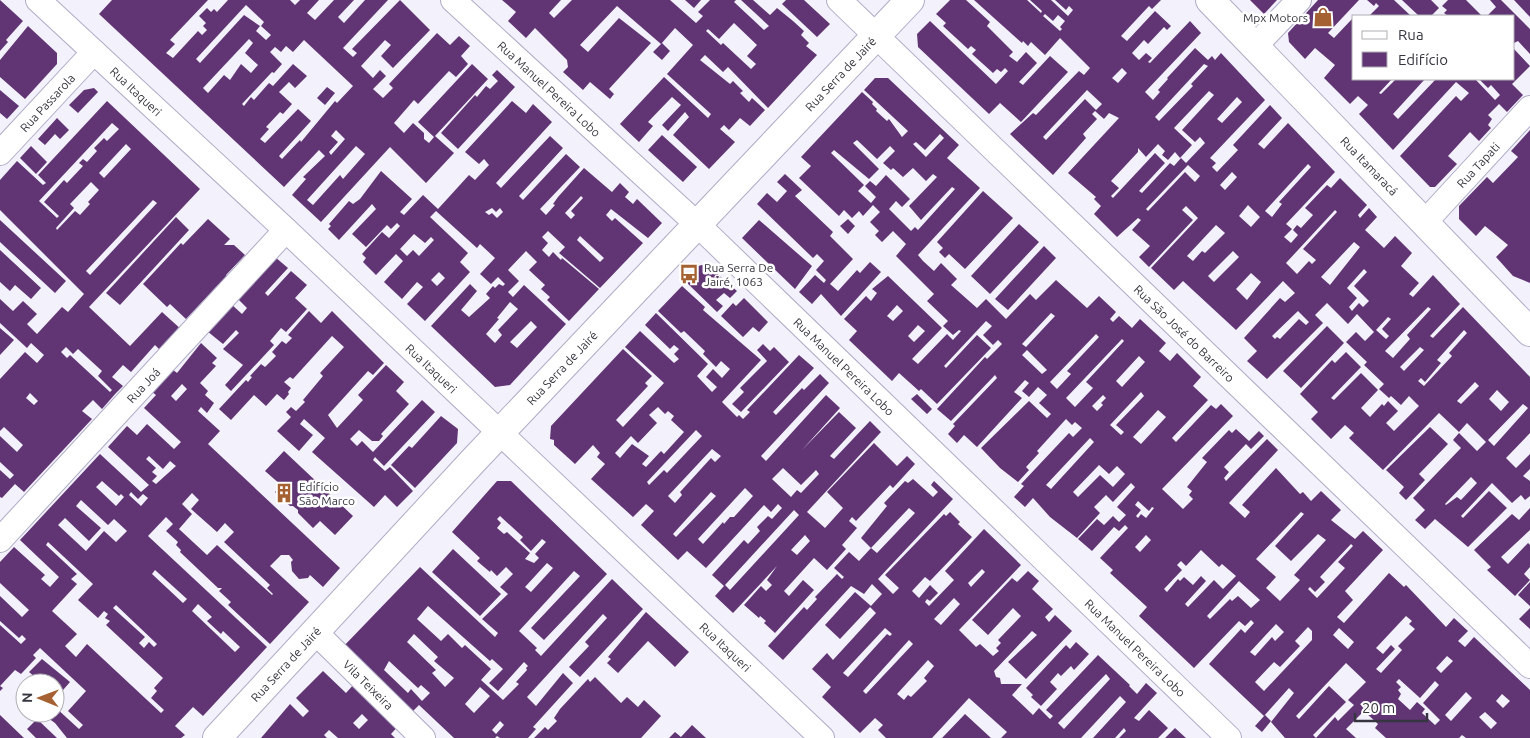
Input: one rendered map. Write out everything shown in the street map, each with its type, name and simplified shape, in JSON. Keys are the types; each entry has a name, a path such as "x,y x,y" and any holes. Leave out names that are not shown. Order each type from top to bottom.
{"street":[{"name":"Rua Itaqueri","path":"38,0 286,230 822,738"},
{"name":"Rua Manuel Pereira Lobo","path":"453,0 698,225 1229,738"},
{"name":"Rua São José do Barreiro","path":"839,0 878,35 1530,666"},
{"name":"Rua Serra de Jairé","path":"217,738 500,432 910,0"},
{"name":"Rua Itamaracá","path":"1210,0 1424,222 1528,325"},
{"path":"1255,46 1298,0"},
{"name":"Rua Passarola","path":"0,153 94,52"},
{"name":"Rua Tapati","path":"1424,222 1530,108"},
{"name":"Rua Joá","path":"0,540 286,230"},
{"name":"Vila Teixeira","path":"315,632 423,738"}],"building":[{"path":"0,0 23,21 6,40 8,42 0,51"},
{"path":"112,0 208,0 170,40 175,44 166,53 173,58 198,31 202,35 207,30 203,26 206,23 199,16 207,8 211,12 214,9 217,12 228,0 290,0 295,5 300,0 319,0 307,13 315,20 334,0 354,0 338,17 344,23 365,0 388,0 343,48 353,57 357,53 352,49 400,0 430,30 393,68 381,56 391,45 385,40 361,66 373,78 380,70 386,76 373,89 383,98 393,88 389,84 437,33 450,45 459,36 470,46 461,56 468,64 456,77 449,71 418,104 414,100 394,123 404,133 413,123 424,133 424,139 429,143 434,137 418,122 472,64 488,79 435,136 454,153 426,183 390,147 321,222 292,195 306,179 303,177 325,156 319,150 284,187 99,14","holes":["246,5 264,22 261,26 271,35 266,40 256,31 260,26 244,15 200,63 196,59","249,39 253,43 245,53 258,65 251,73 241,64 230,80 224,75 208,93 203,88","304,40 353,86 337,103 335,101 301,142 300,140 282,159 279,156 311,121 298,109 265,143 260,139 269,129 266,127 280,112 283,114 292,104 279,92 289,82 295,88 307,76 293,64 273,86 269,83 254,100 251,97 244,106 242,104 282,64 270,52 275,47 281,52 286,46 293,52","336,130 345,139 331,155 329,152 338,142 331,136","356,146 365,154 343,179 340,175 313,205 307,200"]},
{"path":"502,0 561,0 549,13 554,18 572,0 670,0 696,23 703,16 698,12 710,0 736,0 734,2 764,30 769,26 741,0 753,0 770,15 777,8 793,21 804,31 801,35 809,43 806,46 817,55 768,108 728,67 723,72 705,55 700,60 730,84 733,81 743,91 740,93 749,102 752,98 765,110 750,126 740,118 729,130 724,125 720,129 735,142 709,169 673,135 689,117 685,112 668,131 662,125 681,105 672,97 648,122 653,126 639,142 620,124 664,77 708,118 711,114 667,74 693,45 675,28 661,44 617,6 580,45 588,52 619,18 651,43 609,89 614,94 610,99 590,82 583,90 563,72 568,67 567,60 535,28 526,38 508,21 516,12","holes":["734,23 757,45 747,56 756,64 751,69 723,43 721,45 706,31 708,29 719,39"]},
{"path":"685,0 701,0 694,8"},
{"path":"786,0 804,0 830,24 817,37 782,4"},
{"path":"950,0 966,0 990,22 987,26 1013,52 1009,56 1017,62 1026,52 1037,63 1019,82 1023,85 1050,56 1068,72 1021,122 1000,103 989,114 918,47 917,34 930,21 996,84 1008,71 1005,68 1001,72 997,69 993,73 972,54 976,50 971,46 968,49 943,26 946,23 936,14"},
{"path":"974,0 1027,0 1041,13 1042,11 1030,0 1051,0 1068,16 1073,10 1069,6 1066,10 1055,0 1161,0 1152,9 1149,6 1121,36 1127,41 1155,11 1171,26 1167,30 1164,27 1148,44 1144,40 1132,53 1139,60 1146,53 1152,58 1148,62 1150,63 1190,21 1201,33 1145,92 1153,100 1160,92 1158,90 1167,78 1195,48 1208,60 1212,56 1215,60 1221,53 1265,100 1210,158 1216,163 1212,167 1217,172 1238,150 1233,145 1270,105 1282,118 1258,144 1264,149 1288,123 1335,172 1286,224 1292,229 1284,237 1291,243 1298,235 1293,230 1297,225 1301,228 1313,215 1305,208 1327,185 1331,188 1340,178 1367,205 1358,215 1360,218 1369,208 1377,217 1365,230 1384,248 1395,236 1412,253 1401,266 1419,283 1409,294 1413,297 1433,275 1460,304 1430,336 1433,338 1463,307 1530,377 1530,433 1506,458 1516,468 1530,454 1530,469 1523,476 1530,481 1530,496 1525,500 1521,495 1512,503 1492,483 1461,516 1463,518 1489,491 1507,508 1468,547 1435,519 1425,529 1415,520 1425,510 1413,498 1461,448 1453,440 1459,433 1477,451 1486,442 1467,423 1459,432 1439,413 1383,470 1349,438 1354,433 1345,425 1331,439 1311,419 1318,412 1300,394 1332,360 1335,363 1346,352 1361,367 1331,398 1334,400 1361,373 1378,390 1361,408 1370,417 1382,404 1384,406 1388,401 1398,411 1386,423 1394,431 1419,406 1409,396 1401,405 1391,396 1389,398 1379,389 1384,384 1364,365 1367,362 1346,342 1356,332 1365,341 1374,332 1357,314 1348,324 1327,303 1315,315 1323,323 1267,379 1247,361 1257,351 1244,338 1280,298 1285,302 1295,293 1283,281 1236,330 1183,281 1174,290 1151,268 1198,218 1186,206 1182,210 1193,220 1149,267 1139,257 1150,246 1132,230 1141,220 1138,218 1117,237 1094,214 1101,206 1094,199 1096,197 1068,173 1119,118 1109,113 1104,119 1095,111 1092,114 1097,119 1083,134 1086,138 1053,175 1010,134 1033,113 1036,115 1079,71 1084,75 1090,68 1060,38 1045,55 1031,42 1028,46 1023,41 1022,43","holes":["1045,14 1053,21 1058,15 1065,21 1060,27 1062,29 1060,31 1043,16","1204,64 1208,66 1191,84 1193,86 1159,121 1155,117","1122,68 1127,73 1118,83 1112,78","1087,90 1102,104 1096,110 1085,99 1046,140 1043,137","1209,91 1214,95 1182,130 1195,142 1200,137 1205,143 1186,163 1181,158 1174,166 1170,163 1142,193 1139,191 1165,163 1155,153 1113,198 1111,196 1119,188 1111,181 1138,152 1138,148 1146,157 1158,144 1165,151 1162,155 1168,160 1175,152 1180,158 1192,145 1174,128","1237,97 1242,102 1222,123 1217,119","1308,164 1311,167 1279,202 1282,204 1272,217 1265,211","1188,165 1200,176 1195,182 1185,172 1148,211 1146,209","1232,172 1237,177 1225,190 1220,185","1248,205 1260,217 1251,227 1239,216","1335,210 1337,212 1303,249 1316,260 1312,264 1309,261 1297,274 1286,263","1216,225 1225,233 1205,253 1202,251 1193,261 1187,256","1354,242 1360,247 1330,285 1321,277","1233,251 1239,257 1214,282 1208,276","1364,269 1367,272 1354,286 1369,301 1363,307 1359,303 1352,311 1349,307 1357,298 1347,288","1251,273 1261,282 1247,300 1236,289","1428,307 1431,309 1407,335 1410,339 1393,358 1385,351","1298,311 1309,322 1306,325 1299,319 1280,339 1277,337 1275,339 1272,336","1388,317 1391,319 1382,329 1389,336 1386,339 1376,330","1464,330 1467,333 1449,353 1452,356 1424,386 1418,381 1421,378 1425,382 1441,363 1437,360","1420,347 1424,350 1404,371 1400,367","1475,382 1479,386 1461,404 1457,401","1497,390 1509,402 1501,411 1489,399","1523,404 1528,408 1494,446 1488,440","1471,477 1477,483 1461,500 1457,497 1445,504"]},
{"path":"1250,0 1277,0 1264,14"},
{"path":"1318,0 1359,0 1328,33 1334,38 1352,19 1352,80 1391,80 1379,93 1381,94 1395,80 1424,80 1393,114 1398,119 1435,80 1476,80 1495,100 1500,95 1491,85 1488,88 1480,80 1515,80 1515,50 1530,66 1512,84 1523,95 1507,112 1499,104 1488,115 1492,119 1488,125 1491,128 1479,141 1470,132 1448,156 1457,164 1435,187 1430,187 1400,156 1456,96 1461,101 1469,93 1456,82 1393,150 1359,114 1368,105 1358,96 1350,104 1324,78 1335,65 1315,48 1305,59 1289,42 1288,33"},
{"path":"1367,0 1394,0 1410,15 1370,15 1379,6 1376,3 1374,6"},
{"path":"1402,0 1431,0 1439,8 1432,15 1418,15"},
{"path":"1448,0 1466,0 1481,15 1447,15 1444,13 1447,10 1442,6"},
{"path":"1490,0 1501,0 1530,29 1530,54 1518,41 1515,42 1515,15 1488,15 1496,7"},
{"path":"1514,0 1530,0 1530,17"},
{"path":"28,26 57,53 57,64 25,99 0,77 0,60"},
{"path":"662,43 670,51 662,60 653,52"},
{"path":"497,70 515,87 458,149 441,133 475,95 477,97 486,86 490,89 498,81 492,75"},
{"path":"875,78 888,78 959,145 947,158 980,188 918,255 923,261 934,271 941,263 957,279 951,285 977,308 986,299 1006,319 1030,294 1036,300 1056,280 1087,308 1099,296 1116,312 1110,319 1113,322 1119,316 1132,328 1140,319 1166,343 1159,351 1170,361 1177,353 1201,377 1193,386 1208,400 1172,438 1176,442 1211,405 1216,409 1221,404 1233,416 1162,489 1183,509 1193,499 1189,495 1192,491 1187,487 1207,462 1202,458 1229,430 1232,433 1236,429 1249,441 1259,431 1264,436 1251,449 1246,444 1224,467 1229,472 1224,478 1226,481 1267,439 1278,450 1229,503 1245,518 1250,512 1242,505 1276,468 1300,494 1303,492 1311,501 1321,491 1341,510 1331,520 1355,539 1363,531 1383,550 1345,591 1353,600 1337,617 1344,623 1389,573 1404,587 1406,585 1446,627 1454,618 1468,631 1458,641 1465,647 1474,637 1530,690 1530,738 1466,738 1462,735 1459,738 1386,738 1375,728 1378,724 1364,711 1346,729 1356,738 1316,738 1285,738 1271,722 1294,693 1289,688 1264,716 1209,664 1241,629 1245,633 1254,623 1251,620 1245,626 1239,621 1194,668 1139,616 1147,607 1110,573 1113,570 1100,558 1128,528 1125,525 1119,531 1114,527 1092,551 1078,539 1097,519 1104,525 1113,516 1119,522 1126,515 1117,507 1135,487 1131,483 1113,502 1106,495 1094,507 1100,513 1077,538 1050,517 1033,498 1025,507 1014,497 1024,486 1021,484 1069,433 1073,437 1082,428 1075,422 1072,425 1066,419 1037,451 1039,453 1026,467 1029,470 1018,482 1000,468 981,448 1029,401 1047,418 1051,414 1039,403 1047,395 1038,387 1029,397 1022,391 1029,383 1025,380 1014,392 1022,398 977,447 964,435 957,443 948,434 955,426 953,424 997,378 995,375 951,421 937,409 985,357 987,359 1002,344 998,340 993,345 983,335 992,326 986,321 944,366 946,368 977,335 991,348 937,404 921,389 919,391 899,373 892,381 849,340 857,331 844,319 866,296 871,301 877,293 872,289 888,276 942,328 912,359 918,364 947,334 953,340 961,331 959,330 953,335 943,326 948,321 927,301 934,294 896,256 906,244 893,231 882,242 875,235 879,231 870,222 880,212 873,205 863,216 859,211 852,218 844,210 839,216 799,178 811,166 801,157 862,92 873,102 872,104 877,109 876,111 887,121 889,119 902,137 908,131 864,90","holes":["940,134 944,138 926,157 913,144 916,142 925,150","857,140 877,159 890,146 895,151 883,163 891,170 893,168 903,177 913,168 926,181 933,174 937,177 909,206 921,220 952,187 955,189 918,230 915,227 911,231 889,209 896,201 902,207 910,199 886,175 876,186 870,181 865,186 876,197 871,203 858,191 864,185 831,153 834,150 869,179 879,169 853,143","897,305 903,311 893,321 887,316","1051,313 1055,316 1026,347 1022,344","918,325 925,331 914,342 908,336","1096,334 1099,337 1067,371 1071,374 1057,389 1050,382","1122,339 1124,341 1086,382 1093,388 1075,407 1066,398","1027,350 1047,370 1042,374 1022,355","1139,356 1145,362 1122,387 1116,381","1141,392 1144,396 1116,425 1124,432 1121,435 1110,425","1103,395 1106,398 1101,403 1103,405 1097,411 1092,406","1158,410 1166,417 1141,444 1133,437","1090,438 1094,442 1051,489 1046,485","1099,465 1109,474 1117,466 1125,474 1113,487 1100,475 1078,497 1073,492","1138,501 1149,511 1152,507 1154,508 1146,518 1141,514 1138,518 1136,516 1141,510 1135,505","1301,512 1304,514 1275,546 1291,561 1318,534 1326,540 1294,575 1300,580 1280,601 1266,588 1276,577 1256,559","1146,535 1151,540 1140,552 1135,547","1351,544 1353,546 1338,562 1345,568 1317,598 1308,589 1310,587 1315,592 1325,582 1320,577","1201,550 1219,567 1222,564 1236,576 1223,589 1214,580 1188,607 1185,604 1206,581 1201,576 1193,585 1184,577 1180,581 1178,579 1167,592 1164,589 1182,570 1177,565 1181,561 1186,566","1239,581 1260,600 1251,608 1238,596 1232,601 1230,599 1210,619 1207,616","1406,616 1412,621 1409,624 1415,629 1398,646 1402,650 1381,673 1376,669 1395,649 1391,645 1383,654 1376,648","1276,624 1284,632 1275,641 1272,637 1255,656 1250,652","1308,627 1312,631 1312,640 1264,691 1255,682 1274,662 1280,667 1300,646 1295,641","1339,628 1354,642 1348,649 1333,635","1447,656 1453,661 1441,673 1436,668","1346,663 1366,682 1348,700 1354,705 1338,721 1335,717 1316,738 1313,735 1346,702 1329,686 1299,719 1296,716","1399,679 1420,698 1435,681 1439,685 1423,703 1440,720 1435,725 1422,713 1425,709 1417,702 1410,710 1398,699 1401,694 1398,690 1401,687 1396,682","1466,692 1472,698 1451,721 1445,715","1502,694 1510,701 1503,708 1496,701","1485,712 1497,723 1491,729 1479,717"]},
{"path":"327,87 335,93 325,105 317,98"},
{"path":"94,88 98,92 78,113 69,105 84,90"},
{"path":"0,90 19,106 7,119 0,113"},
{"path":"107,101 200,189 89,307 130,346 162,312 183,331 163,353 155,345 131,372 123,365 112,377 123,386 102,409 93,400 82,411 92,419 24,492 15,484 2,498 0,497 0,470 10,479 14,475 0,462 0,436 17,452 23,445 4,427 0,431 0,379 25,352 37,363 44,355 31,343 27,348 0,323 0,299 13,311 23,301 37,314 27,324 37,334 62,307 68,312 84,294 0,210 0,180 17,161 43,185 46,183 38,175","holes":["112,123 119,129 107,141 104,138 94,148 97,151 87,162 83,159 79,163 83,166 67,183 64,180 44,202 59,216 57,218 39,201","126,144 131,149 104,178 99,173","91,182 99,190 88,202 90,204 80,215 75,211 57,230 56,228 74,208 70,204","153,200 157,203 90,275 86,271","66,347 73,354 78,349 102,371 98,376 112,390 110,392 70,355 67,358 61,352","30,393 38,401 34,405 26,398"]},
{"path":"512,101 526,113 533,104 552,122 496,183 501,188 550,136 563,148 519,196 523,200 566,154 580,167 540,209 546,215 555,205 553,204 558,197 584,168 612,192 620,183 629,192 625,197 633,204 637,199 662,223 648,238 611,209 606,215 612,221 615,218 643,243 600,288 559,253 565,247 548,231 542,237 548,243 542,250 549,257 553,252 599,289 569,321 547,300 550,297 541,289 545,285 529,270 537,262 526,251 508,270 519,281 508,292 513,297 524,285 566,324 510,385 495,387 431,326 470,284 477,291 461,310 469,317 490,298 486,294 493,286 495,288 499,284 503,286 505,284 498,277 491,284 480,274 495,258 480,244 477,248 436,211 430,217 468,253 460,262 470,272 425,321 407,304 423,287 417,282 402,299 384,282 403,261 396,254 376,275 363,262 366,258 362,254 382,232 389,238 400,226 397,223 391,229 387,225 366,247 352,234 376,209 372,204 339,240 328,229 331,226 329,224 349,201 353,204 360,199 381,171 412,199 400,212 404,215 423,195 438,209 469,175 475,180 489,165 484,159 479,164 465,152","holes":["581,196 583,198 571,211 575,215 571,219 565,213","492,208 496,212 500,208 503,212 497,218 492,213 489,215 485,212","414,234 425,243 431,237 434,240 419,256 413,250 407,256 400,249","580,236 604,258 600,262 577,240","439,272 445,278 437,286 431,280","510,302 518,309 498,330 502,335 495,343 486,334 499,319 497,318","531,321 537,327 517,348 510,342"]},
{"path":"57,118 69,130 60,139 55,134 45,145 38,139"},
{"path":"1530,130 1530,283 1513,276 1496,257 1508,245 1485,226 1476,236 1459,219 1459,206 1487,177 1493,183 1518,157 1511,151"},
{"path":"662,135 697,167 683,182 648,150"},
{"path":"31,146 47,162 36,174 20,158"},
{"path":"785,174 802,190 795,196 833,232 830,236 853,259 830,284 838,291 857,270 860,273 870,262 881,272 841,316 821,294 812,304 799,292 815,275 824,283 826,280 816,270 824,261 817,254 813,258 757,204 767,193 777,202 787,191 777,182"},
{"path":"983,191 1013,218 965,269 949,254 945,258 939,252 943,248 937,242"},
{"path":"176,217 189,230 120,305 106,293"},
{"path":"208,219 230,239 224,245 234,245 245,255 226,275 231,280 222,289 218,285 186,319 170,304 167,307 143,284 181,243 183,245"},
{"path":"848,219 855,226 848,234 840,226"},
{"path":"0,220 66,281 55,293 0,242"},
{"path":"759,220 812,266 795,289 742,238"},
{"path":"1019,224 1039,242 990,294 971,276"},
{"path":"1044,246 1056,258 1008,310 995,299"},
{"path":"0,250 41,288 31,299 15,285 10,291 0,282"},
{"path":"275,257 288,268 265,293 268,296 291,271 307,285 295,298 307,309 286,332 281,328 270,341 274,345 231,391 225,385 243,365 223,349 239,333 236,330 223,344 207,331 231,304 242,314 247,308 237,298"},
{"path":"706,264 737,291 730,298 724,293 716,300 723,306 717,312 685,281 698,266"},
{"path":"682,286 705,307 703,310 761,360 722,402 737,417 739,415 743,419 750,412 747,410 799,355 814,368 773,412 776,415 802,388 804,390 820,374 829,383 761,456 766,461 826,395 840,408 802,450 839,412 856,428 830,456 834,459 870,421 881,432 807,512 825,528 843,508 827,492 874,443 897,466 907,456 915,464 893,488 890,485 856,521 852,517 849,521 857,528 842,545 846,549 827,570 814,558 784,591 789,596 803,580 814,590 775,633 764,623 766,621 760,616 759,618 744,605 761,586 766,591 772,585 767,580 777,566 733,613 715,596 724,586 712,575 744,540 748,544 760,531 757,527 768,516 772,519 782,508 778,504 771,512 764,505 706,568 687,551 678,560 641,525 654,511 646,504 633,517 591,479 605,464 597,457 600,453 593,445 575,464 554,445 554,440 550,439 551,426 623,349 652,376 645,383 648,386 616,420 623,427 664,383 625,347 640,331 674,363 679,359 674,354 679,349 674,345 670,349 645,325 656,313 708,364 697,376 712,392 717,387 706,377 713,369 722,378 730,369 721,361 716,367 703,354 705,351 684,331 681,333 658,311","holes":["658,407 665,414 668,411 674,416 671,420 684,432 664,454 661,451 646,467 642,464 649,456 632,444 620,458 615,453 631,436 638,443 657,423 649,415","696,430 702,436 667,473 664,470 649,485 647,482","712,449 721,456 715,462 711,458 680,492 682,495 675,503 668,496","783,468 801,485 816,470 819,474 801,493 797,490 791,497 772,479","745,488 753,496 734,517 730,517 724,524 723,522 703,544 698,539","711,492 716,496 676,537 673,534","794,510 799,515 730,590 725,585","805,535 810,541 797,555 791,550"]},
{"path":"744,298 768,322 759,332 753,327 743,337 721,316 733,303 736,306"},
{"path":"309,311 321,323 332,311 384,363 373,375 368,371 328,415 337,428 363,400 358,395 386,365 404,382 396,391 409,404 381,434 383,436 379,441 372,441 359,430 350,439 357,446 362,441 373,452 422,400 435,412 384,466 375,457 373,460 385,471 390,467 413,491 397,507 385,495 374,507 312,452 325,438 304,419 300,424 313,435 299,451 277,431 291,417 286,412 291,407 296,411 305,402 303,400 323,376 320,373 344,347 332,336 293,379 290,377 284,382 291,388 284,400 277,394 266,406 254,395 231,420 219,409 246,380 248,382 252,377 250,376 261,364 265,367 276,356 272,352 282,341 286,344 292,338 288,335"},
{"path":"1327,326 1344,343 1301,388 1283,371"},
{"path":"0,328 14,340 0,355"},
{"path":"201,343 217,358 212,363 216,366 200,383 208,391 205,395 214,403 207,413 201,407 198,411 220,431 208,444 340,568 323,587 310,575 308,578 299,579 292,571 291,562 293,560 289,555 281,555 270,566 309,602 270,644 228,605 231,602 219,591 222,588 218,588 180,552 181,550 176,545 178,542 166,531 173,524 166,517 148,536 267,647 203,716 193,707 175,726 185,735 181,738 67,738 55,723 65,723 65,716 79,729 83,725 68,711 86,691 40,648 33,655 36,658 22,673 15,670 0,686 0,625 21,644 26,639 22,635 19,638 0,621 0,596 22,617 29,610 0,583 0,562 14,547 45,575 41,579 50,587 59,577 20,540 100,454 141,492 149,485 108,447 127,426 137,435 147,424 174,449 181,442 144,408 156,395 152,392 172,369 177,373","holes":["182,384 187,389 176,401 171,396","149,456 163,469 170,461 176,466 156,484 152,481 157,476 152,472 156,468 146,459","102,481 119,496 121,494 124,497 116,506 96,487","131,492 138,499 143,494 148,498 141,506 129,495","192,493 199,500 191,509 217,532 225,523 234,532 224,542 270,585 267,588 273,594 217,545 207,555 179,529 192,514 182,504","81,500 108,525 114,519 127,531 116,542 104,531 86,551 58,525 65,518 89,541 101,528 76,506","48,542 93,584 78,600 98,618 104,611 108,614 105,618 110,621 106,625 163,678 154,688 157,691 151,698 164,710 161,713 87,644 76,657 65,646 77,634 52,611 77,584 71,579 77,574 46,545","155,570 187,599 183,603 152,574","198,604 212,617 207,621 221,634 223,631 240,647 235,652 192,611","116,605 157,644 154,647 149,642 144,648 139,643 145,637 113,608"]},
{"path":"763,344 770,351 774,347 789,362 741,412 732,404 744,392 740,388 767,361 757,350"},
{"path":"917,394 932,409 927,414 911,399"},
{"path":"441,416 458,429 457,443 415,488 391,465 409,446 412,448"},
{"path":"1430,427 1448,444 1419,474 1425,480 1406,500 1399,493 1404,487 1386,470"},
{"name":"Edifício São Marco","path":"284,451 353,516 335,535 320,521 313,528 298,513 298,510 290,506 275,492 281,485 265,471"},
{"path":"913,479 933,497 938,492 931,485 934,481 953,499 878,579 893,594 899,588 885,575 944,514 946,516 950,512 960,522 958,524 972,537 930,581 925,577 912,591 919,598 930,585 938,593 930,601 927,599 925,602 929,606 954,580 945,571 984,529 1021,565 959,630 976,647 980,644 993,656 999,651 996,648 1001,643 998,640 1021,616 1013,608 988,635 972,620 1012,578 1017,582 1028,571 1039,581 1032,589 1053,609 1045,617 1049,622 1055,615 1072,631 1026,679 1008,662 1037,635 1032,631 994,671 996,677 1000,678 1001,684 1022,684 1012,695 1033,715 1039,708 1050,719 1053,716 1046,710 1098,655 1137,694 1146,683 1157,693 1134,718 1139,721 1149,710 1168,728 1158,738 1119,738 1126,731 1124,728 1115,738 1093,738 1126,702 1120,696 1081,738 1001,738 1007,732 969,698 932,738 886,738 878,730 883,725 875,718 860,733 822,697 831,687 812,669 827,653 833,660 876,613 870,607 882,594 872,584 864,594 851,586 783,660 768,646 804,607 807,610 817,599 815,597 837,574 842,579 844,577 834,568 849,552 859,561 871,548 861,538 887,506 884,503 905,481 908,483","holes":["909,508 915,513 877,553 871,548","982,569 985,572 971,587 968,583","954,598 960,604 941,625 934,619","885,628 892,634 890,636 887,634 848,677 843,673","909,640 913,644 866,694 863,691","928,660 934,666 924,678 927,681 911,697 908,695 904,700 897,694","1106,674 1110,679 1064,729 1058,723"]},
{"path":"497,481 511,481 607,574 544,640 531,628 580,576 574,571 519,631 537,648 535,650 541,656 612,579 643,609 580,677 569,667 589,646 585,642 607,618 603,614 527,697 536,706 563,673 573,683 533,727 536,729 528,738 500,738 497,736 495,738 454,738 419,705 410,714 341,649 420,567 495,637 498,633 482,619 508,594 500,587 513,574 506,567 497,576 491,570 490,572 477,561 480,558 452,532","holes":["500,516 523,537 520,540 531,551 542,539 546,542 535,554 539,558 534,563 525,559 530,553 507,532 504,534 497,528 501,523 497,519","547,563 553,568 531,592 525,587","428,606 490,661 492,659 503,669 489,683 498,691 524,662 528,666 527,670 516,682 519,684 503,700 481,680 491,669 465,645 462,648 448,634 441,641 417,619","414,634 438,657 434,661 454,678 445,687 432,673 436,670 407,642","389,661 418,688 421,685 430,693 422,701 411,689 408,693 384,670","480,687 490,696 474,713 465,704","500,721 504,725 496,734 492,730"]},
{"path":"1530,508 1530,530 1501,557 1508,564 1528,543 1530,545 1530,567 1524,574 1530,580 1515,596 1487,570 1491,567 1474,550 1512,514 1519,520"},
{"path":"453,549 501,594 480,616 432,572"},
{"path":"1530,582 1530,606 1518,595"},
{"path":"855,592 871,606 840,639 825,625"},
{"path":"1530,608 1530,629 1519,619"},
{"path":"646,612 689,652 675,667 648,641 618,673 607,663 611,659 608,657"},
{"path":"1076,642 1089,654 1074,670 1071,666 1061,676 1058,673 1050,682 1057,689 1041,706 1031,697 1033,695 1026,688 1066,645 1070,649"},
{"path":"42,659 59,673 30,673 29,672"},
{"path":"323,671 346,693 355,683 400,724 391,734 395,738 338,738 329,730 324,735 327,738 261,738 290,704 303,717 309,711 296,698","holes":["362,714 368,720 359,729 353,723"]},
{"path":"595,677 621,703 627,697 638,707 644,700 661,716 641,738 534,738 545,727 548,730 557,721 554,718 560,709 588,679 590,682"},
{"path":"65,678 70,682 65,688"},
{"path":"965,714 991,738 942,738"},
{"path":"0,715 24,738 0,738"},
{"path":"1265,715 1271,721 1262,732 1255,726"},
{"path":"33,723 41,723 57,738 36,738 27,729"},
{"path":"692,725 706,738 669,738 675,732 681,737"},
{"path":"1175,728 1186,738 1165,738"}],"place":[{"name":"Mpx Motors","path":"1323,17"},
{"name":"Rua Serra De Jairé, 1063","path":"689,274"},
{"name":"Edifício São Marco","path":"284,493"}]}
